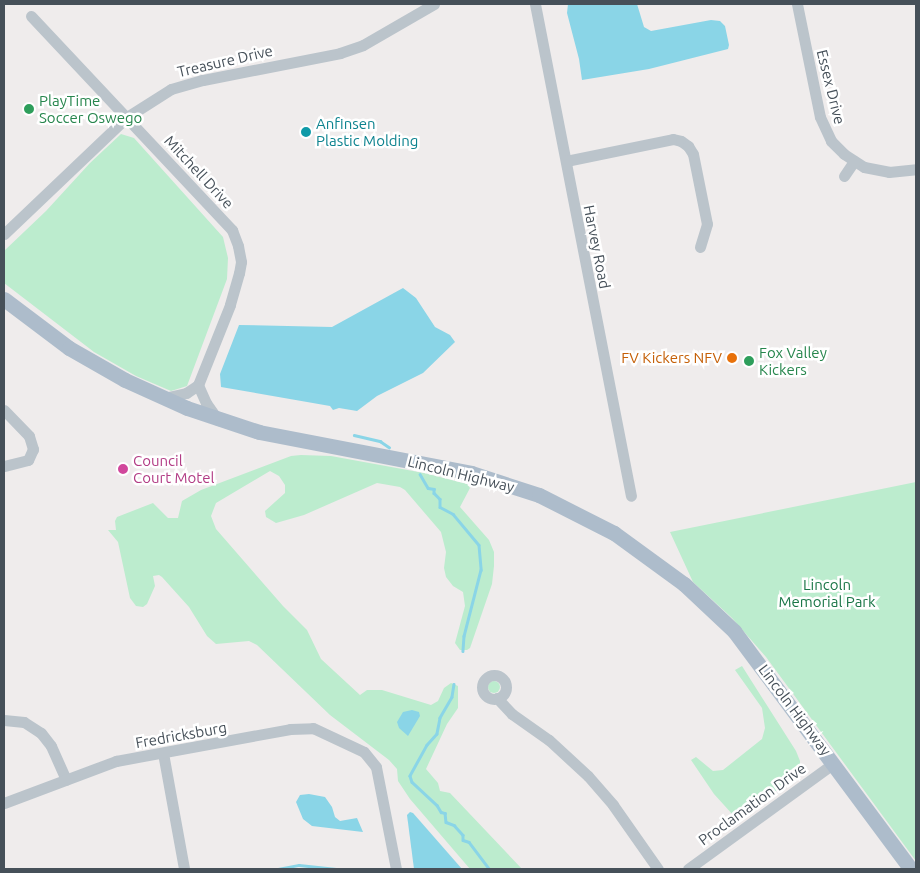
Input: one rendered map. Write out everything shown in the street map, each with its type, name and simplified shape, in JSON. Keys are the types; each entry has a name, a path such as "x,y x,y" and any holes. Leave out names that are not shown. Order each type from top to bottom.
{"main road":[{"name":"Lincoln Highway","path":"4,299 69,348 111,372 164,398 218,420 288,439 471,473 539,496 597,523 655,561 724,621 754,656 911,869"}],"street":[{"name":"Treasure Drive","path":"4,234 127,117 171,89 203,80 340,53 363,45 434,4"},
{"name":"Harvey Road","path":"535,4 631,496"},
{"name":"Essex Drive","path":"797,4 821,123 831,141 864,167 887,172 916,169"},
{"name":"Mitchell Drive","path":"31,16 232,230 241,262 239,273 230,305 198,385"},
{"path":"566,161 673,139 681,141 688,146 693,154 707,224 700,247"},
{"path":"844,176 854,161"},
{"path":"164,398 186,393 198,385 204,400 218,420"},
{"path":"4,410 28,436 33,449 28,460 4,466"},
{"path":"497,698 512,714 548,740 588,776 613,805 658,869"},
{"path":"4,720 24,722 47,739 66,780"},
{"name":"Fredricksburg","path":"4,803 116,761 304,727 318,730 364,752 376,767 396,869"},
{"path":"163,753 184,869"},
{"name":"Proclamation Drive","path":"688,869 834,763"}],"green space":[{"path":"121,134 134,138 223,237 228,258 227,279 187,386 171,391 136,376 94,352 4,283 4,251"},
{"path":"291,456 331,456 424,473 467,484 470,488 460,507 489,540 494,552 494,566 492,584 470,648 467,650 460,650 455,643 465,606 463,592 453,586 446,577 444,568 446,552 441,532 405,490 400,487 377,483 304,515 276,523 266,517 265,511 285,493 285,485 279,476 270,471 216,503 211,516 216,529 283,606 307,630 321,659 360,695 367,690 382,690 431,705 438,701 444,688 451,683 458,686 458,708 447,724 426,769 438,783 440,791 450,793 522,869 470,869 410,799 398,781 397,769 389,760 330,715 257,645 249,641 216,644 207,636 189,607 162,577 159,575 153,576 155,586 147,604 143,607 136,606 130,598 118,542 108,530 116,530 115,521 117,517 153,503 168,518 178,518 182,501 201,490"},
{"name":"Lincoln Memorial Park","path":"916,482 916,861 766,657 732,618 693,582 670,532"},
{"path":"742,666 796,751 800,761 800,769 791,781 737,817 714,794 691,760 696,757 713,771 723,770 762,739 765,728 762,708 735,670"},
{"path":"494,681 500,687 494,693 488,687"}],"water":[{"path":"568,4 637,4 644,27 651,31 711,20 720,21 725,26 729,45 728,49 649,69 582,80 579,59 567,13"},
{"path":"403,288 416,298 435,327 450,335 455,342 423,373 377,396 357,411 339,408 333,410 330,406 221,387 220,374 239,325 332,327"},
{"path":"412,710 419,712 420,716 408,736 399,728 397,722 403,712"},
{"path":"309,794 325,797 332,807 335,817 340,821 357,818 363,832 312,826 303,819 296,802 300,795"},
{"path":"410,812 413,813 462,869 414,869 407,815"}],"waterway":[{"path":"354,435 380,441 389,447"},
{"path":"420,474 428,488 434,489 434,493 440,499 440,507 453,514 479,545 481,570 464,636 463,651"},
{"path":"454,684 452,697 440,718 437,734 427,745 410,776 412,782 437,805 441,812 445,813 446,822 454,825 463,835 463,840 469,842 489,869"},
{"path":"278,869 299,865 336,869"}],"place":[{"name":"PlayTime Soccer Oswego","path":"29,109"},
{"name":"Anfinsen Plastic Molding","path":"306,132"},
{"name":"FV Kickers NFV","path":"732,358"},
{"name":"Fox Valley Kickers","path":"749,361"},
{"name":"Council Court Motel","path":"123,469"}]}
